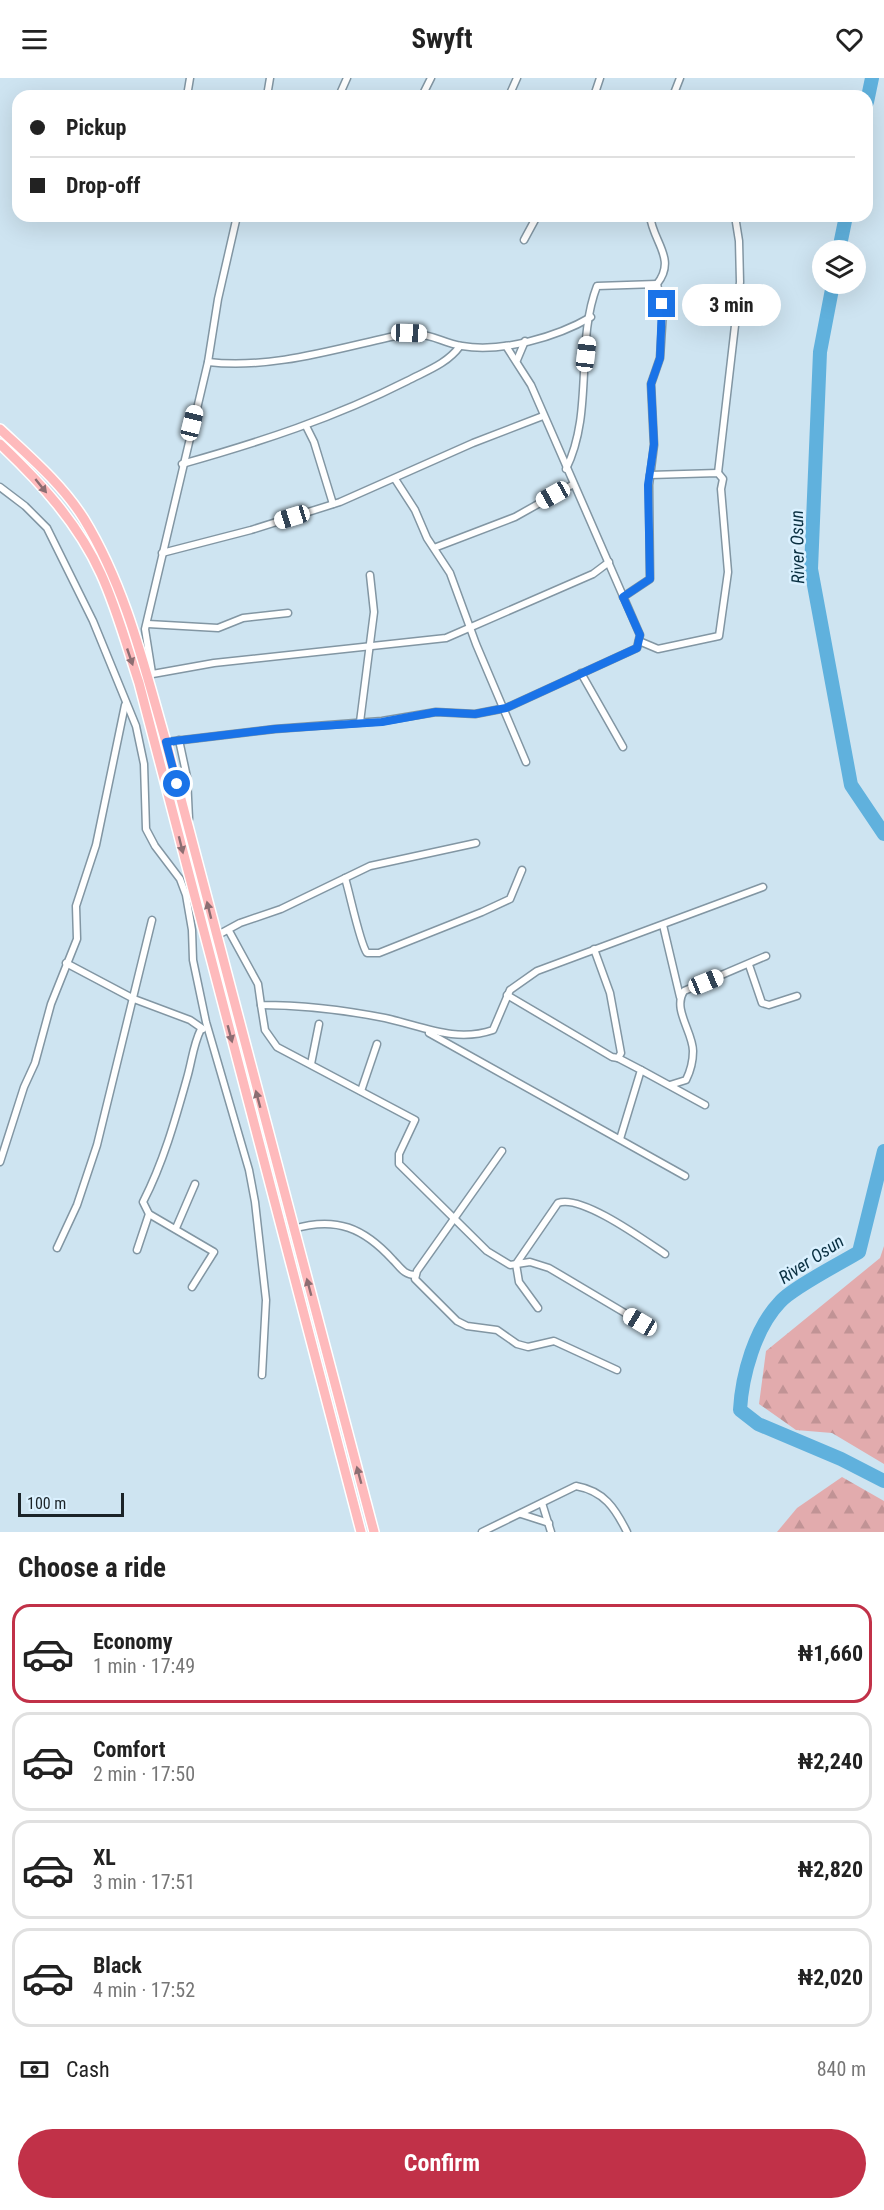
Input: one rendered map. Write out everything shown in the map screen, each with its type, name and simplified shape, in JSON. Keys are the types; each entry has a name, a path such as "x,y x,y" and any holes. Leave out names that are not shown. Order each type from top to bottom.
{"highway":[{"path":"0,429 46,471 83,518 110,568 150,674 216,936 374,1532"},
{"path":"0,444 36,479 73,525 101,574 139,683 361,1532"}],"street":[{"path":"236,222 218,299 208,362 182,464 148,624 145,640 150,674 214,663 446,638 593,574 609,562"},
{"path":"524,240 534,222"},
{"path":"623,597 650,579 648,528 654,444 651,384 660,358 663,311 657,284 666,272 666,261 652,222"},
{"path":"718,473 740,282 736,222"},
{"path":"566,468 572,459 579,419 595,289 599,284 657,284"},
{"path":"208,362 228,364 274,360 409,333 427,333 460,346 488,349 575,327 591,317"},
{"path":"517,360 525,341"},
{"path":"182,464 306,426 373,398 445,362 460,346"},
{"path":"166,742 436,712 475,714 506,708 637,648 640,635 609,562 517,360 506,346"},
{"path":"162,553 252,530 333,504 395,479 473,443 543,416"},
{"path":"306,426 314,442 333,504"},
{"path":"639,641 658,649 719,636 728,572 721,489 723,478 718,473 650,475"},
{"path":"395,479 405,492 434,548 450,573 526,762"},
{"path":"434,548 515,517 572,485"},
{"path":"0,487 25,506 46,528 93,621 125,704 136,726 144,764 146,829 155,846 180,879 186,895 193,960 209,1032 249,1170 259,1231 266,1300 262,1375"},
{"path":"360,722 374,612 370,575"},
{"path":"148,624 218,628 243,618 288,613"},
{"path":"581,673 623,747"},
{"path":"0,1162 66,963 77,939 76,906 96,845 125,704"},
{"path":"179,740 190,806 188,827"},
{"path":"216,936 370,866 476,843"},
{"path":"345,878 359,922 363,947 367,953 389,949 510,899 522,870"},
{"path":"425,1031 455,1035 493,1030 507,995 513,987 537,970 763,887"},
{"path":"57,1248 77,1205 97,1145 152,920"},
{"path":"663,925 680,997 681,1012 693,1051 686,1080 670,1085"},
{"path":"229,931 258,984 262,1023 270,1040 277,1047 415,1120 416,1123 399,1154 399,1164 453,1220 487,1251 505,1263 530,1262 549,1268 640,1322"},
{"path":"193,945 205,939"},
{"path":"594,949 610,993 621,1053 618,1058"},
{"path":"680,997 684,991 766,956"},
{"path":"66,963 134,999 166,1009 209,1032"},
{"path":"749,965 762,1003 769,1005 797,996"},
{"path":"507,995 612,1057 618,1058 705,1105"},
{"path":"261,1005 303,1005 330,1009 385,1018 425,1031 685,1176"},
{"path":"311,1064 319,1024"},
{"path":"192,1287 214,1252 149,1214 143,1202 169,1141 188,1075 193,1046 201,1029"},
{"path":"451,1045 455,1035"},
{"path":"361,1091 376,1044"},
{"path":"620,1139 640,1070"},
{"path":"415,1275 502,1151"},
{"path":"176,1228 195,1184"},
{"path":"538,1308 519,1282 516,1264 552,1209 564,1201 603,1215 665,1254"},
{"path":"137,1250 149,1214"},
{"path":"293,1229 320,1224 348,1225 370,1238 404,1272 415,1275 450,1314 467,1326 496,1330 517,1344 528,1347 554,1341 617,1370"},
{"path":"482,1532 542,1503 563,1490 576,1486 587,1488 613,1506 627,1532"},
{"path":"542,1503 551,1532"},
{"path":"520,1514 549,1523"}],"green space":[{"path":"884,1246 884,1464 832,1433 796,1430 759,1404 766,1351 880,1258"},
{"path":"842,1477 884,1501 884,1532 777,1532 797,1508"}],"waterway":[{"name":"River Osun","path":"870,90 872,78"},
{"name":"River Osun","path":"841,240 845,222"},
{"name":"River Osun","path":"831,294 820,352 811,569 851,785 884,834"},
{"name":"River Osun","path":"884,1151 859,1252 786,1296 771,1313 751,1353 740,1410 758,1424 841,1459 884,1481"}],"route":[{"path":"177,784 166,742 275,729 382,722 436,712 475,714 490,712 506,708 541,693 637,648 640,635 623,597 650,579 648,485 654,444 650,408 651,384 660,358 662,304"}]}
